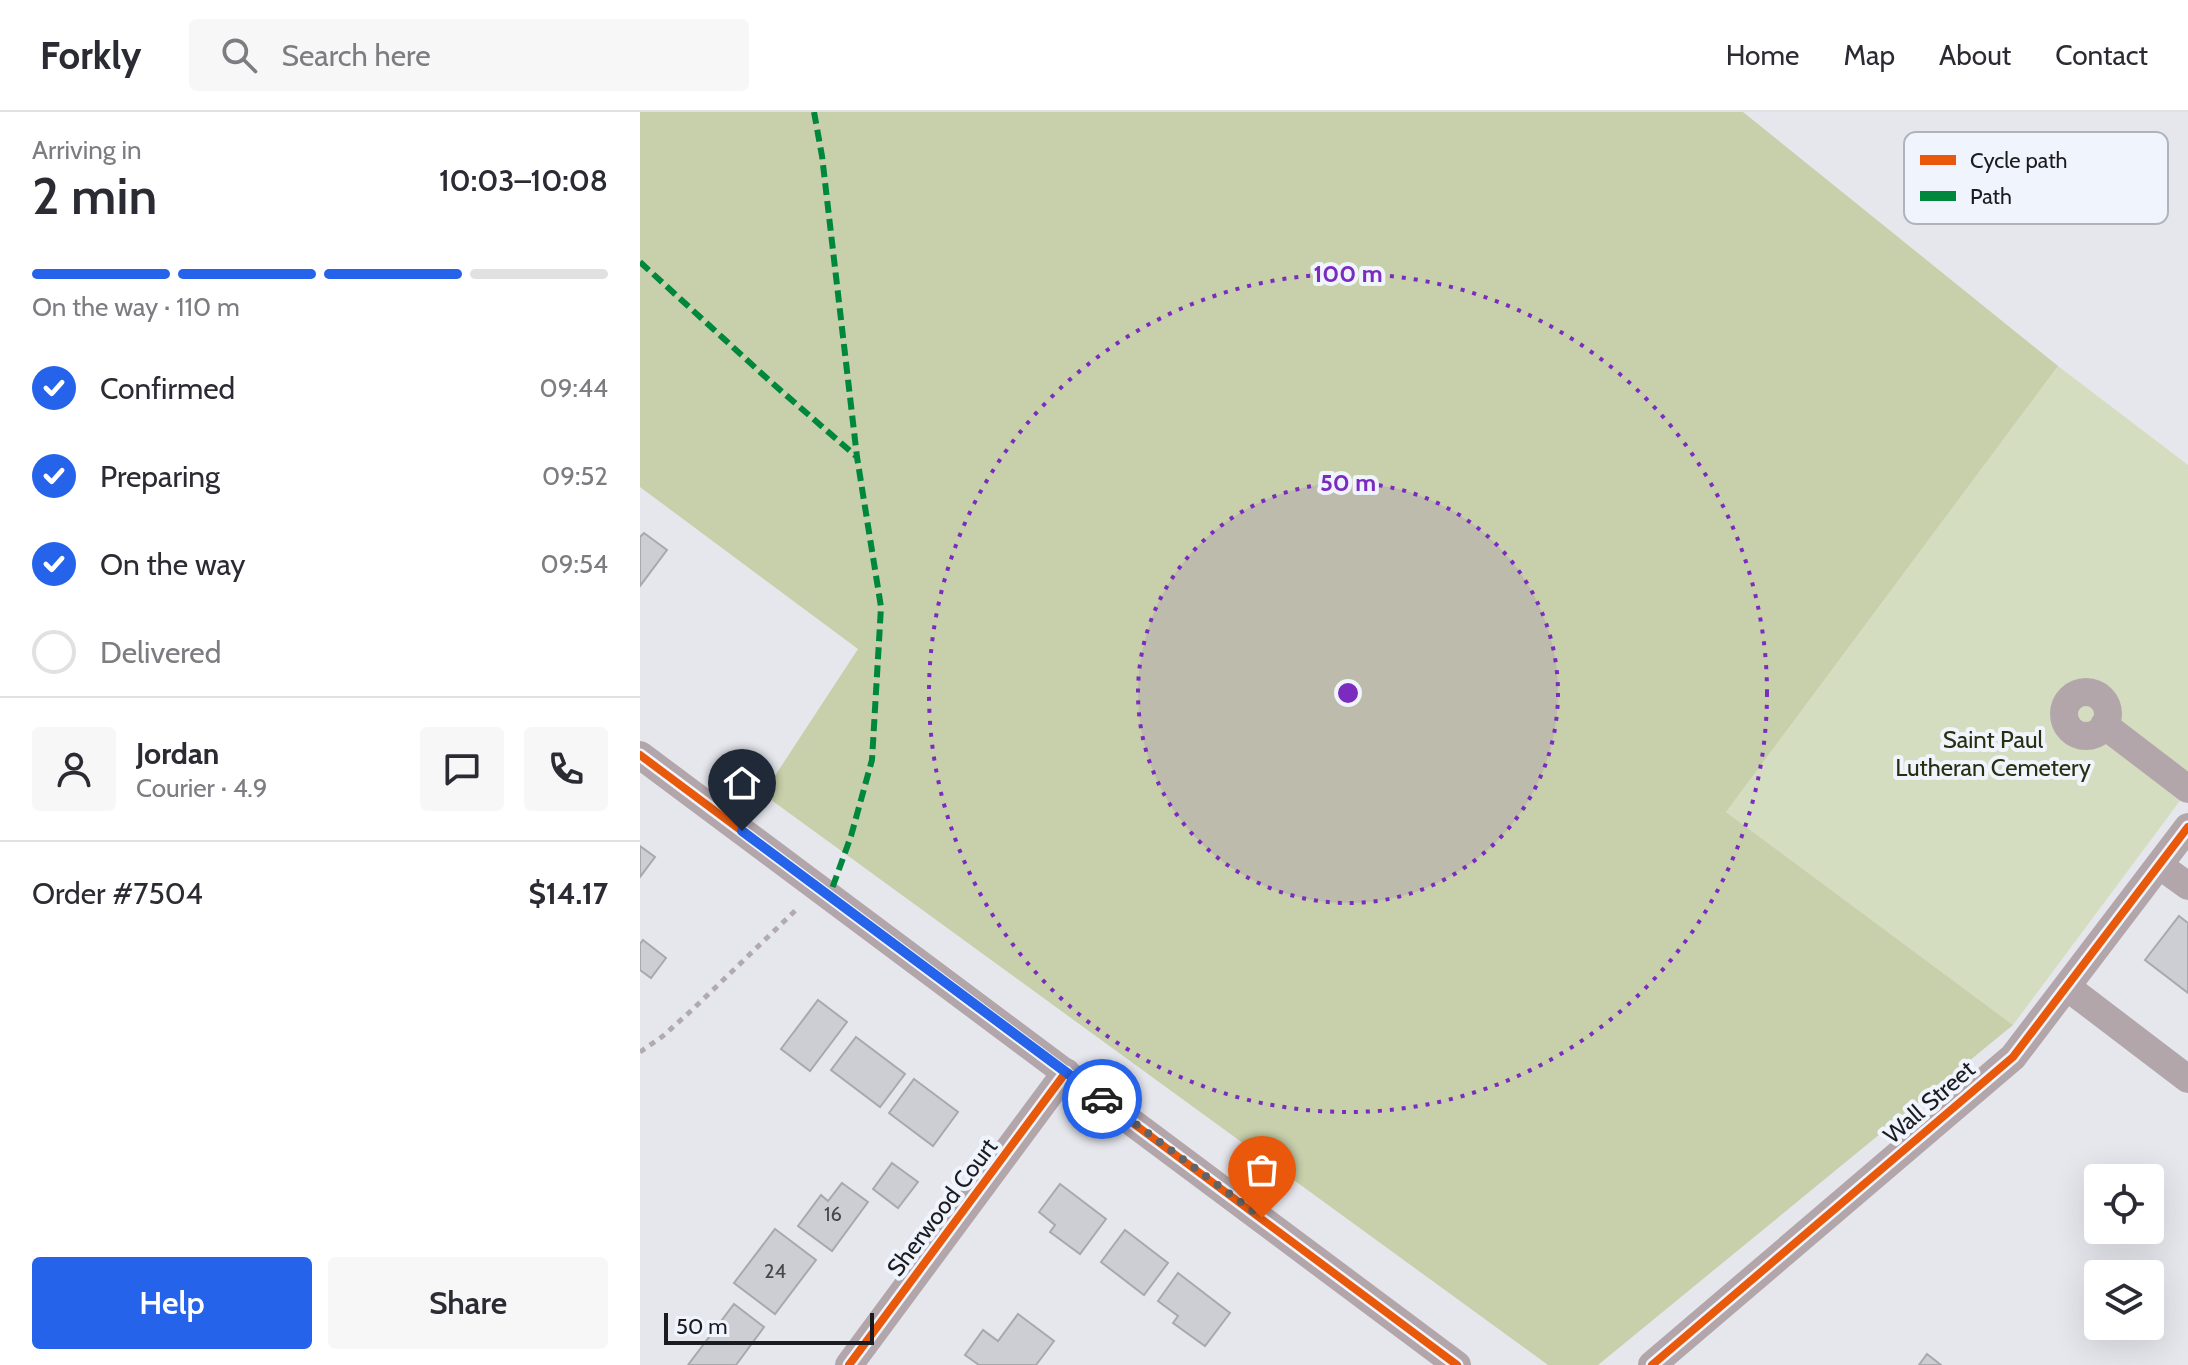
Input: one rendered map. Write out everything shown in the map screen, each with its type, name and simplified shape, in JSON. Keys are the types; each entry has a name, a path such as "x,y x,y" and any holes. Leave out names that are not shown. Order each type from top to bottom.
{"street":[{"path":"2104,725 2188,789"},
{"path":"640,755 1457,1365"},
{"name":"Wall Street","path":"1652,1365 2013,1057 2188,827"},
{"path":"2159,865 2188,886"},
{"path":"2067,987 2188,1079"},
{"name":"Sherwood Court","path":"849,1365 1066,1072"}],"path":[{"path":"640,1052 693,1009 816,887"}],"green space":[{"path":"640,112 1743,112 2058,366 1726,812 2013,1025 1598,1365 1548,1365 763,794 858,649 640,487"},
{"name":"Saint Paul Lutheran Cemetery","path":"2058,366 2188,465 2188,790 2013,1025 1726,812"}],"building":[{"path":"644,533 667,550 640,586 640,537"},
{"path":"640,846 655,857 640,877"},
{"path":"2179,916 2188,923 2188,993 2145,960"},
{"path":"643,940 666,958 651,978 640,970 640,944"},
{"path":"818,1000 847,1022 810,1071 781,1049"},
{"path":"856,1037 905,1074 880,1107 831,1070"},
{"path":"914,1079 958,1112 933,1146 889,1113"},
{"path":"892,1163 918,1182 898,1208 873,1189"},
{"path":"842,1183 868,1202 832,1251 798,1226 821,1195 828,1201"},
{"path":"1060,1184 1106,1219 1080,1254 1050,1232 1055,1225 1039,1212"},
{"path":"775,1229 816,1260 775,1314 734,1283"},
{"path":"1125,1230 1168,1263 1144,1295 1101,1262"},
{"path":"1178,1273 1230,1313 1205,1346 1173,1323 1178,1316 1158,1301"},
{"path":"734,1304 764,1327 736,1365 688,1365"},
{"path":"1018,1314 1054,1341 1036,1365 979,1365 965,1355 983,1330 998,1341"},
{"path":"1927,1354 1941,1365 1919,1365"}],"marked path":[{"path":"814,112 822,156 857,457 881,607 872,760 851,836 829,897"},
{"path":"640,262 857,457"}],"cycle path":[{"path":"640,755 1457,1365"},
{"path":"1652,1365 2013,1057 2188,827"},
{"path":"849,1365 1066,1072"}],"way so far":[{"path":"1102,1099 1262,1218"}],"route":[{"path":"742,831 1102,1099"}]}
